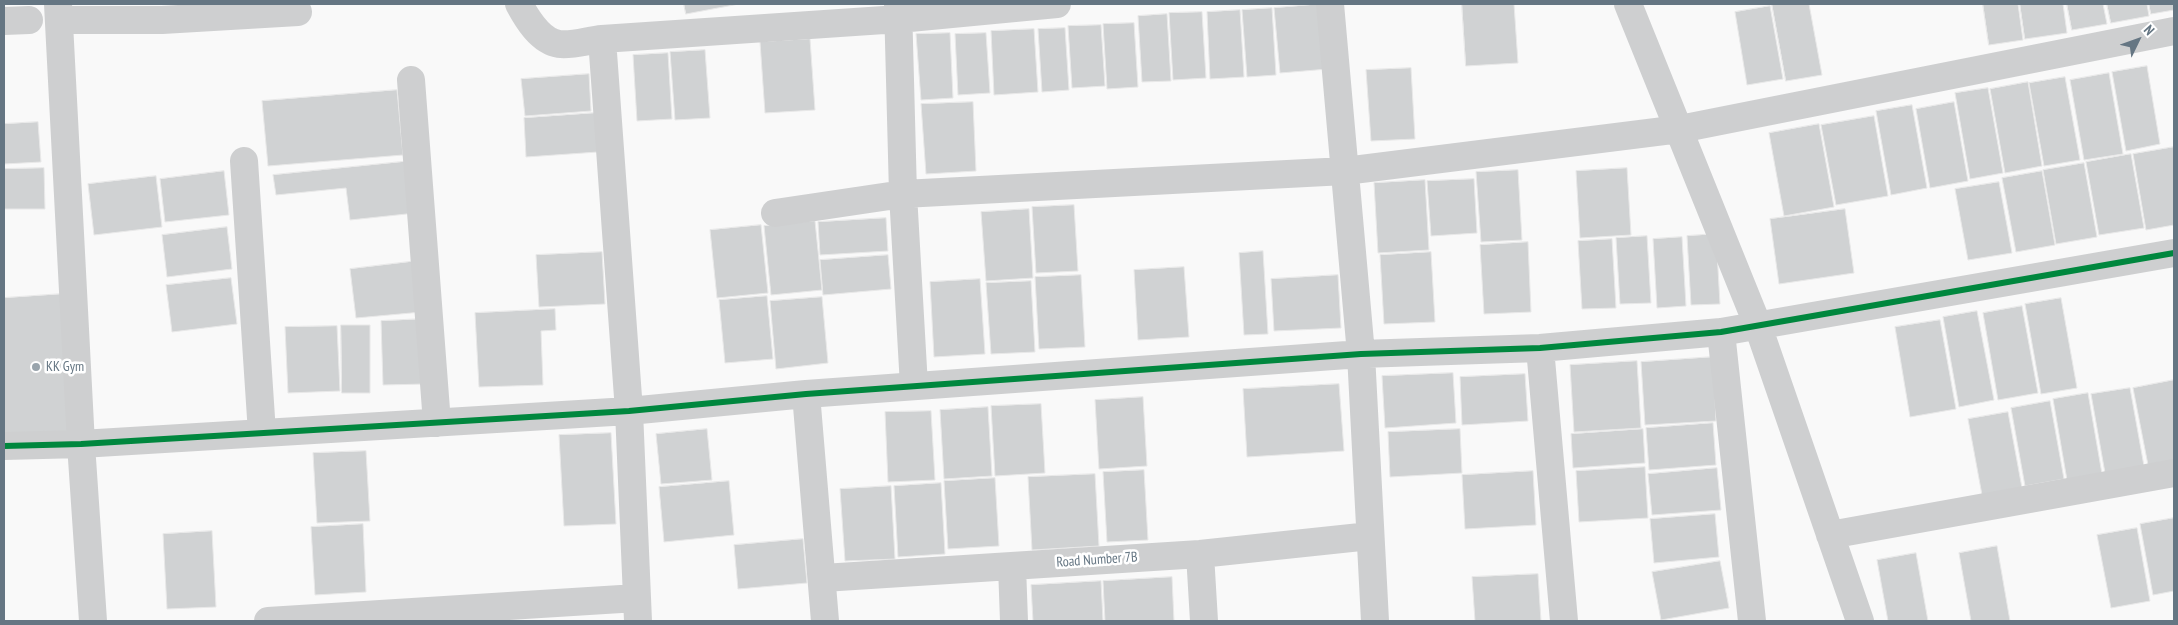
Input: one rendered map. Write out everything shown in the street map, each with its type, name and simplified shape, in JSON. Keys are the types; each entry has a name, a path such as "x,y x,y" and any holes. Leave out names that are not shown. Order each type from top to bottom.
{"street":[{"path":"519,4 529,21 541,35 559,44 898,11 1057,4"},
{"path":"1330,4 1361,354 1375,621"},
{"path":"1628,4 1758,326 1860,621"},
{"path":"898,11 903,194 914,386"},
{"path":"93,621 81,444 59,12 162,20 298,12"},
{"path":"775,212 903,194 1345,171 1680,129 2174,31"},
{"path":"268,621 637,610 629,411 602,39"},
{"path":"411,80 436,423"},
{"path":"244,161 262,433"},
{"path":"4,446 81,444 629,411 914,386 1361,354 1540,348 1721,332 2174,253"},
{"path":"1721,332 1752,621"},
{"path":"1540,348 1564,621"},
{"path":"806,394 823,578 825,621"},
{"path":"1830,535 2174,473"},
{"name":"Road Number 7B","path":"823,578 1200,554 1370,536"},
{"path":"1200,554 1204,621"},
{"path":"1012,566 1014,621"}],"building":[{"path":"684,4 739,4 686,14"},
{"path":"1322,4 1328,69 1280,73 1274,8"},
{"path":"1462,4 1514,4 1518,63 1466,66"},
{"path":"1772,4 1809,4 1822,75 1786,81"},
{"path":"1983,4 2018,4 2023,40 1989,45"},
{"path":"2020,4 2063,4 2067,33 2025,39"},
{"path":"2067,4 2103,4 2107,24 2072,30"},
{"path":"2107,4 2147,4 2149,16 2111,23"},
{"path":"2149,4 2174,4 2174,10 2151,14"},
{"path":"1770,6 1783,79 1747,85 1735,12"},
{"path":"1272,8 1276,75 1247,77 1242,10"},
{"path":"1240,10 1244,77 1210,79 1207,12"},
{"path":"1202,12 1206,78 1173,80 1169,13"},
{"path":"1167,14 1171,81 1142,82 1138,16"},
{"path":"1134,23 1138,87 1107,89 1103,24"},
{"path":"1101,25 1105,86 1072,88 1068,26"},
{"path":"1065,28 1069,90 1042,92 1038,29"},
{"path":"1034,29 1038,92 994,95 991,31"},
{"path":"950,33 953,98 921,100 916,34"},
{"path":"986,33 990,93 958,95 955,34"},
{"path":"810,39 815,110 765,113 760,42"},
{"path":"705,50 710,118 675,120 670,52"},
{"path":"668,53 672,119 637,121 633,55"},
{"path":"2147,66 2160,144 2126,151 2112,72"},
{"path":"1411,68 1415,139 1371,141 1366,70"},
{"path":"2109,73 2123,154 2084,160 2070,80"},
{"path":"589,74 591,111 525,116 521,79"},
{"path":"2065,77 2080,160 2044,166 2029,83"},
{"path":"2028,82 2042,166 2005,173 1990,89"},
{"path":"1988,88 2003,173 1970,179 1955,93"},
{"path":"397,90 403,155 268,166 262,101"},
{"path":"973,102 976,171 926,174 921,104"},
{"path":"1954,102 1968,181 1930,188 1916,109"},
{"path":"1912,105 1927,188 1891,195 1876,111"},
{"path":"595,113 598,152 526,157 524,118"},
{"path":"1874,116 1888,196 1836,205 1821,125"},
{"path":"38,122 41,162 4,164 4,124"},
{"path":"1819,124 1834,207 1784,216 1769,133"},
{"path":"2174,147 2174,225 2146,230 2133,154"},
{"path":"2131,154 2144,228 2099,235 2086,162"},
{"path":"411,161 416,213 350,220 346,188 276,195 273,175"},
{"path":"2084,163 2097,237 2056,244 2043,170"},
{"path":"44,168 45,209 4,209 4,169"},
{"path":"1627,168 1631,235 1580,238 1576,171"},
{"path":"1518,170 1522,240 1481,242 1476,172"},
{"path":"224,171 229,215 165,222 160,179"},
{"path":"2042,171 2055,245 2016,252 2002,178"},
{"path":"156,176 162,227 94,235 88,184"},
{"path":"1474,179 1477,233 1431,236 1427,181"},
{"path":"1425,180 1429,250 1378,253 1374,183"},
{"path":"1999,182 2012,253 1968,260 1955,189"},
{"path":"1074,205 1078,271 1036,273 1032,207"},
{"path":"1029,209 1033,278 986,281 981,212"},
{"path":"1845,209 1854,273 1779,284 1770,219"},
{"path":"886,218 888,251 820,255 818,222"},
{"path":"815,221 822,290 771,295 764,226"},
{"path":"761,225 768,293 717,298 710,230"},
{"path":"227,227 232,269 167,277 162,235"},
{"path":"1716,234 1720,304 1691,305 1687,236"},
{"path":"1647,236 1651,303 1620,304 1616,238"},
{"path":"1682,237 1686,306 1657,308 1653,239"},
{"path":"1612,239 1616,308 1582,309 1578,241"},
{"path":"1528,242 1531,312 1484,314 1480,245"},
{"path":"1263,251 1268,334 1244,335 1239,253"},
{"path":"602,252 605,304 539,307 536,255"},
{"path":"1431,252 1435,322 1384,324 1380,255"},
{"path":"888,255 891,289 823,295 820,260"},
{"path":"417,261 422,312 356,318 350,269"},
{"path":"1184,267 1189,337 1138,340 1134,270"},
{"path":"1081,275 1085,347 1039,349 1035,277"},
{"path":"1338,275 1341,328 1274,331 1271,279"},
{"path":"231,278 237,324 172,332 166,285"},
{"path":"980,279 985,354 934,357 930,282"},
{"path":"1031,281 1035,352 991,354 986,283"},
{"name":"KK Gym","path":"62,294 72,435 4,440 4,298"},
{"path":"767,296 773,359 725,363 719,300"},
{"path":"822,297 828,363 776,369 770,301"},
{"path":"2061,298 2077,388 2041,394 2025,304"},
{"path":"2022,306 2038,393 1998,400 1983,313"},
{"path":"555,309 556,330 541,331 543,385 479,387 475,313"},
{"path":"1977,311 1994,400 1959,407 1943,317"},
{"path":"423,319 425,384 383,385 381,321"},
{"path":"1940,320 1956,409 1910,417 1895,327"},
{"path":"341,325 370,325 370,393 342,393"},
{"path":"337,326 340,391 288,393 285,327"},
{"path":"1713,357 1716,421 1645,425 1641,362"},
{"path":"1637,361 1641,428 1574,432 1570,365"},
{"path":"1453,373 1456,423 1385,428 1382,376"},
{"path":"1525,374 1528,421 1462,425 1460,377"},
{"path":"2174,380 2174,461 2148,465 2133,388"},
{"path":"1339,384 1344,451 1247,457 1243,389"},
{"path":"2130,388 2144,466 2105,473 2091,394"},
{"path":"2088,393 2102,474 2067,480 2053,399"},
{"path":"1143,397 1147,466 1099,469 1095,400"},
{"path":"2050,401 2064,479 2025,486 2011,408"},
{"path":"1041,404 1045,473 995,476 991,406"},
{"path":"988,407 992,476 944,479 940,410"},
{"path":"931,411 935,480 888,482 885,412"},
{"path":"2008,412 2022,488 1982,495 1968,419"},
{"path":"1713,423 1716,465 1649,470 1646,428"},
{"path":"707,429 712,480 661,484 656,434"},
{"path":"1460,429 1462,473 1390,477 1388,432"},
{"path":"1643,429 1645,463 1573,468 1571,434"},
{"path":"611,433 616,524 564,526 559,435"},
{"path":"366,451 370,521 317,523 313,453"},
{"path":"1645,467 1648,518 1579,522 1576,471"},
{"path":"1717,468 1721,510 1652,515 1648,474"},
{"path":"1144,470 1148,540 1107,542 1103,472"},
{"path":"1533,471 1536,525 1465,529 1462,475"},
{"path":"1095,474 1099,546 1032,550 1028,477"},
{"path":"995,478 999,546 948,549 944,481"},
{"path":"729,481 734,535 664,542 659,487"},
{"path":"941,483 945,554 898,557 894,486"},
{"path":"891,486 895,559 845,561 840,489"},
{"path":"1715,514 1719,557 1654,563 1650,519"},
{"path":"2174,518 2174,591 2153,595 2140,524"},
{"path":"363,524 366,592 315,595 311,527"},
{"path":"2137,528 2150,601 2111,608 2097,535"},
{"path":"212,531 216,607 167,609 163,534"},
{"path":"803,539 807,583 738,589 734,545"},
{"path":"1997,546 2010,621 1971,621 1959,553"},
{"path":"1916,553 1928,621 1888,621 1877,560"},
{"path":"1720,561 1729,608 1661,620 1652,572"},
{"path":"1538,574 1541,621 1475,621 1472,577"},
{"path":"1172,577 1174,621 1105,621 1103,581"},
{"path":"1101,581 1103,621 1033,621 1031,585"}],"cycle path":[{"path":"4,446 81,444 629,411 806,394 1361,354 1540,348 1721,332 2174,253"}],"place":[{"name":"KK Gym","path":"36,367"}]}
